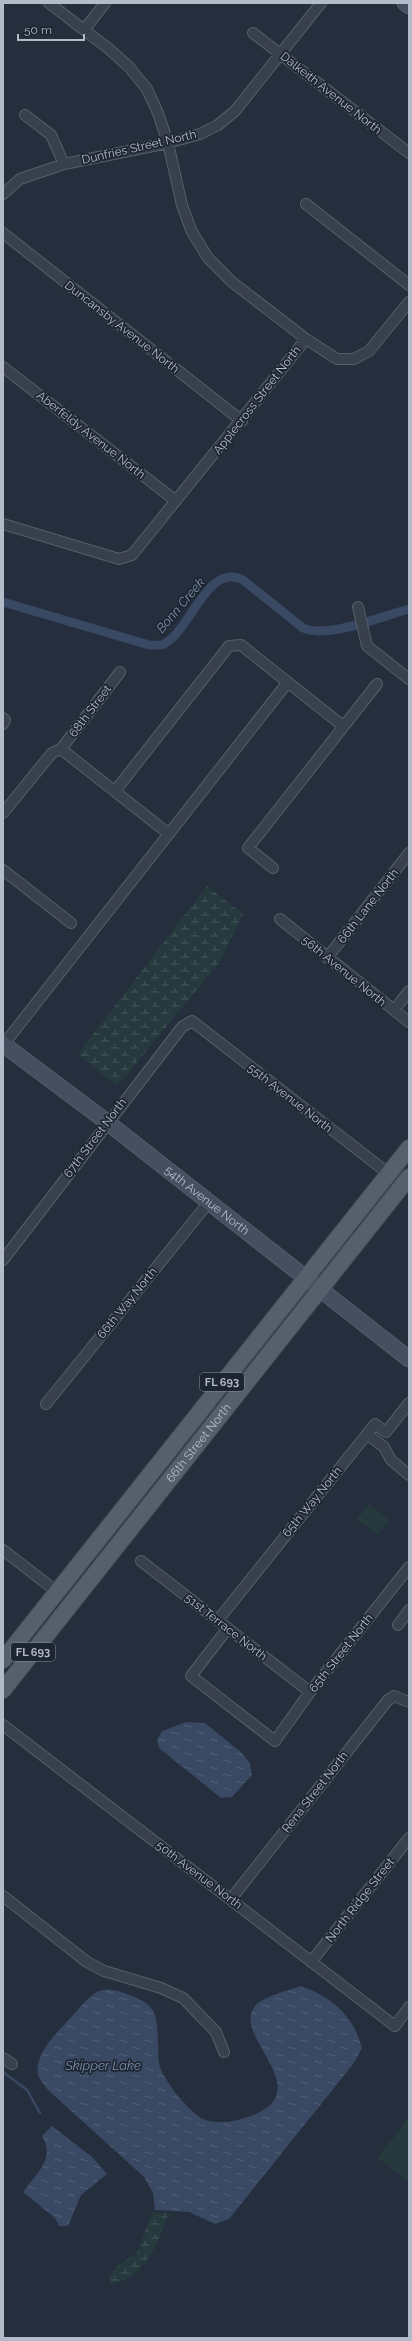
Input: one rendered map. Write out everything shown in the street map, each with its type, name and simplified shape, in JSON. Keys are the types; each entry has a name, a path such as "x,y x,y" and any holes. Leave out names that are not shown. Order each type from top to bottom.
{"main road":[{"path":"405,3 409,6"},
{"name":"54th Avenue North","path":"3,1044 107,1122 409,1359"},
{"name":"66th Street North","path":"3,1660 170,1447 409,1148"},
{"name":"66th Street North","path":"3,1690 409,1177"},
{"path":"196,1446 192,1439 210,1413 211,1397"},
{"path":"153,1501 154,1487 174,1458 170,1447"},
{"path":"81,1592 85,1574 136,1508 137,1500 133,1494"},
{"path":"3,1675 24,1648 32,1622"}],"street":[{"path":"49,3 129,67 147,89 158,113 168,143 191,230 208,258 232,282 306,339"},
{"path":"84,30 105,3"},
{"name":"Dunfries Street North","path":"3,194 20,179 64,164 168,143 200,134 218,125 235,111 321,3"},
{"name":"Dalkeith Avenue North","path":"253,33 409,153"},
{"path":"25,115 51,135 64,164"},
{"path":"306,204 409,285"},
{"name":"Duncansby Avenue North","path":"3,233 242,421"},
{"name":"Applecross Street North","path":"3,524 119,559 132,555 242,421 306,339 337,359 354,358 369,351 409,302"},
{"name":"Aberfeldy Avenue North","path":"4,369 176,501"},
{"path":"359,610 367,646 409,679"},
{"path":"115,791 229,646 241,645 344,726"},
{"name":"68th Street","path":"3,813 52,753 61,750 120,672"},
{"path":"3,1044 288,682"},
{"path":"273,868 248,848 377,684"},
{"path":"61,750 169,834"},
{"name":"66th Lane North","path":"327,958 409,853"},
{"path":"3,870 71,923"},
{"name":"56th Avenue North","path":"280,919 409,1022"},
{"path":"394,1010 409,991"},
{"name":"67th Street North","path":"3,1260 107,1122 182,1027 192,1021"},
{"name":"55th Avenue North","path":"192,1021 389,1174"},
{"name":"66th Way North","path":"46,1404 209,1202"},
{"name":"65th Way North","path":"218,1620 375,1424 386,1432 409,1403"},
{"path":"367,1434 384,1447 391,1460 409,1475"},
{"path":"3,1550 56,1591"},
{"name":"51st Terrace North","path":"141,1561 310,1692"},
{"name":"65th Street North","path":"228,1628 191,1676 275,1741 310,1692 409,1567"},
{"path":"398,1624 409,1610"},
{"name":"Rena Street North","path":"231,1899 388,1700 394,1696 407,1700"},
{"name":"50th Avenue North","path":"3,1726 231,1899 394,2026 409,2007"},
{"name":"North Ridge Street","path":"311,1962 409,1838"},
{"path":"3,1896 87,1962 104,1971 161,1988 183,1998 216,2032 224,2052"},
{"path":"3,2058 12,2064"}],"green space":[{"path":"207,886 243,914 219,963 124,1078 115,1085 78,1054"},
{"path":"369,1504 389,1520 378,1535 357,1519"},
{"path":"407,2120 409,2121 409,2182 378,2158"},
{"path":"152,2212 175,2214 167,2217 154,2249 140,2268 132,2276 123,2281 112,2284 109,2277 117,2266 137,2253"}],"water":[{"path":"186,1722 205,1723 242,1753 250,1763 252,1775 232,1797 221,1798 159,1748 157,1740 162,1731"},
{"name":"Skipper Lake","path":"301,1986 323,1996 340,2009 353,2026 362,2048 354,2063 229,2219 215,2224 189,2212 155,2210 153,2193 144,2177 48,2090 38,2075 40,2058 49,2042 56,2034 93,1994 99,1991 113,1990 138,1998 152,2009 155,2014 158,2036 159,2063 161,2070 177,2094 191,2110 203,2119 213,2122 236,2121 245,2118 268,2107 277,2094 276,2079 270,2063 253,2032 251,2017 256,2005 271,1996"},
{"path":"52,2126 92,2157 107,2174 81,2195 68,2226 59,2226 55,2218 23,2192 43,2166 47,2152 46,2144 42,2136"}],"waterway":[{"name":"Bonn Creek","path":"3,602 149,645 164,644 174,636 183,626 209,589 219,580 230,577 243,580 303,628 313,631 340,629 409,609"},
{"path":"3,2072 27,2090 40,2113"}]}
